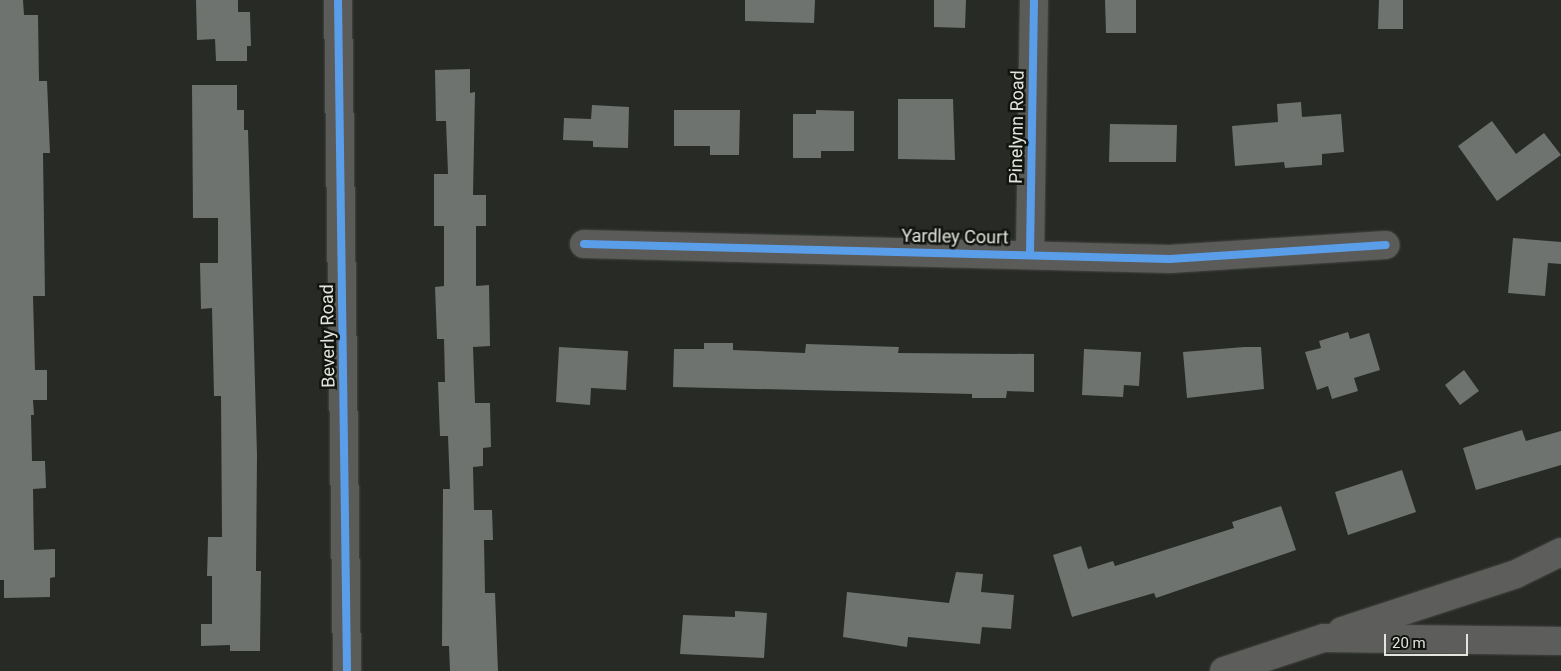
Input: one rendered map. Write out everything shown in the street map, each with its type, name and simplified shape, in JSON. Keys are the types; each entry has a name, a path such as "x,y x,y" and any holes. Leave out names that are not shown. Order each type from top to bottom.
{"main road":[{"path":"1224,671 1516,574 1561,552"},
{"path":"1324,638 1561,641"}],"street":[{"name":"Beverly Road","path":"338,0 347,671"},
{"name":"Pinelynn Road","path":"1030,254 1034,0"},
{"name":"Yardley Court","path":"584,244 1170,259 1386,245"}],"building":[{"path":"0,0 23,0 24,15 38,15 39,81 47,81 50,153 43,153 45,296 33,296 35,370 47,370 47,400 33,400 34,415 31,415 32,461 45,461 46,488 33,489 34,550 55,549 55,577 50,578 50,597 4,598 4,580 0,580"},
{"path":"196,0 238,0 238,12 250,12 251,46 247,46 247,61 216,61 215,39 197,40"},
{"path":"745,0 815,0 814,23 745,21"},
{"path":"934,0 966,0 965,28 934,27"},
{"path":"1105,0 1136,0 1136,33 1106,33"},
{"path":"1379,0 1403,0 1403,29 1378,29"},
{"path":"470,69 470,93 475,92 473,195 486,195 486,226 476,226 476,286 489,285 490,346 473,347 475,403 490,403 491,447 483,448 483,466 473,467 474,510 492,510 493,540 484,540 485,593 495,593 498,671 450,671 449,646 442,646 443,489 450,489 448,436 440,436 438,382 445,382 444,339 437,339 435,287 444,286 444,226 434,226 434,174 448,174 446,121 436,121 435,70"},
{"path":"192,85 237,85 237,110 244,110 244,130 248,130 257,455 256,571 261,571 260,651 230,651 230,645 201,646 201,624 212,624 212,576 207,576 208,537 222,537 221,396 214,396 212,308 201,309 200,263 218,263 218,218 193,218"},
{"path":"898,99 953,99 955,160 898,159"},
{"path":"1301,102 1302,117 1341,114 1344,152 1322,154 1322,165 1285,168 1284,162 1235,166 1232,126 1278,122 1277,104"},
{"path":"592,105 629,107 628,148 593,147 593,141 563,140 564,118 591,119"},
{"path":"674,110 740,110 739,155 710,155 710,146 674,146"},
{"path":"816,110 854,111 854,151 821,151 821,158 793,158 793,114 816,114"},
{"path":"1492,121 1516,154 1544,133 1561,155 1497,201 1458,146"},
{"path":"1110,124 1177,125 1176,162 1109,162"},
{"path":"1513,238 1561,242 1561,264 1548,263 1545,296 1508,293"},
{"path":"1348,332 1350,339 1369,333 1380,370 1354,378 1358,391 1332,399 1328,386 1317,390 1305,352 1321,348 1319,341"},
{"path":"704,343 733,343 733,350 805,353 806,344 899,347 898,353 1034,354 1034,392 1007,391 1006,398 972,398 972,394 673,387 674,349 704,349"},
{"path":"559,347 628,351 626,390 591,388 590,405 556,402"},
{"path":"1261,347 1264,389 1187,398 1183,352"},
{"path":"1084,349 1141,352 1139,386 1124,385 1123,397 1082,395"},
{"path":"1464,370 1479,391 1460,405 1445,385"},
{"path":"1522,430 1526,441 1561,431 1561,465 1476,490 1463,448"},
{"path":"1402,470 1416,512 1348,535 1335,492"},
{"path":"1281,506 1296,550 1156,598 1154,593 1072,617 1053,555 1081,546 1088,569 1113,561 1115,566 1234,528 1232,522"},
{"path":"956,572 983,574 981,592 1014,595 1011,629 982,627 980,644 908,637 907,647 843,637 847,592 949,603"},
{"path":"735,611 767,613 764,658 680,654 683,615 735,617"}],"cycle path":[{"path":"338,0 347,671"},
{"path":"1030,254 1034,0"},
{"path":"584,244 1170,259 1386,245"}]}
